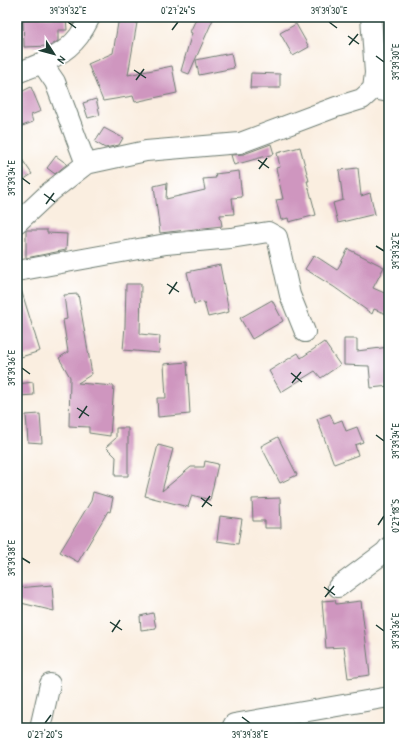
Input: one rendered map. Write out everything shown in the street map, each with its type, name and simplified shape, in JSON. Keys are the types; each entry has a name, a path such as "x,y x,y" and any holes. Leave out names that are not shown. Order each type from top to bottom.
{"street":[{"path":"17,73 62,53 79,36 90,17"},
{"path":"17,223 50,192 86,164 146,151 240,143 336,107 362,99 381,90 375,73 371,17"},
{"path":"42,63 55,82 86,164"},
{"path":"17,271 166,244 231,238 268,232 277,237 290,295 305,332"},
{"path":"338,587 385,552 389,547"},
{"path":"40,728 50,684"},
{"path":"232,728 234,724 264,718 389,697"}],"building":[{"path":"23,17 66,17 67,30 58,30 58,41 50,46 24,47"},
{"path":"119,17 138,17 128,75 172,66 177,93 135,102 133,96 103,101 88,64 113,53"},
{"path":"197,17 214,17 189,74 181,71 192,33 190,32"},
{"path":"296,24 309,47 293,56 280,33"},
{"path":"231,53 234,68 199,75 196,60"},
{"path":"251,73 280,74 280,88 250,88"},
{"path":"17,84 21,92 31,87 41,111 31,115 33,122 17,128"},
{"path":"96,99 100,115 88,118 83,103"},
{"path":"104,128 123,138 119,145 105,148 95,142"},
{"path":"271,144 274,154 234,165 231,155 244,154"},
{"path":"300,147 316,215 289,222 288,218 281,220 276,200 283,199 276,168 280,167 277,153"},
{"path":"17,152 32,174 17,184"},
{"path":"56,156 67,164 55,174 47,168"},
{"path":"358,168 361,196 370,193 375,214 338,223 333,203 343,200 339,170"},
{"path":"239,171 242,197 232,198 234,214 220,215 222,226 160,233 154,186 167,183 166,199 205,190 203,179 216,178 215,174"},
{"path":"26,230 47,230 47,233 67,234 66,250 26,258"},
{"path":"348,249 384,267 373,288 389,295 389,315 374,309 372,314 334,287 305,269 314,255 337,270"},
{"path":"220,265 229,312 208,317 204,302 194,304 187,272"},
{"path":"126,284 141,284 140,334 160,336 159,353 123,350"},
{"path":"20,286 40,351 21,357 17,344 17,287"},
{"path":"78,294 92,374 78,383 114,386 110,436 89,433 89,427 69,426 70,377 59,358 68,352 63,320 67,319 64,295"},
{"path":"272,300 283,321 252,339 240,318"},
{"path":"344,339 357,339 357,351 389,347 389,386 371,388 369,366 344,365"},
{"path":"324,342 340,365 321,378 315,371 281,392 269,371 298,353 301,358"},
{"path":"187,362 190,414 158,417 157,398 166,398 164,364"},
{"path":"33,382 34,395 19,396 18,384"},
{"path":"40,414 42,443 28,442 26,415"},
{"path":"330,414 334,423 342,420 346,431 357,427 363,442 355,445 358,455 334,464 317,419"},
{"path":"116,428 128,428 128,476 115,476 116,457 106,447 116,438"},
{"path":"278,437 297,475 280,483 261,446"},
{"path":"158,445 173,449 162,491 191,467 204,467 205,461 218,464 210,500 192,495 188,507 145,496"},
{"path":"93,492 113,498 110,512 108,511 78,562 60,552 91,501"},
{"path":"280,498 281,528 265,528 265,521 253,521 252,499"},
{"path":"220,516 242,519 238,544 217,541"},
{"path":"52,585 54,611 17,602 17,588"},
{"path":"335,600 336,604 361,601 370,675 348,678 344,647 326,648 322,601"},
{"path":"153,613 156,628 141,630 140,616"}]}
